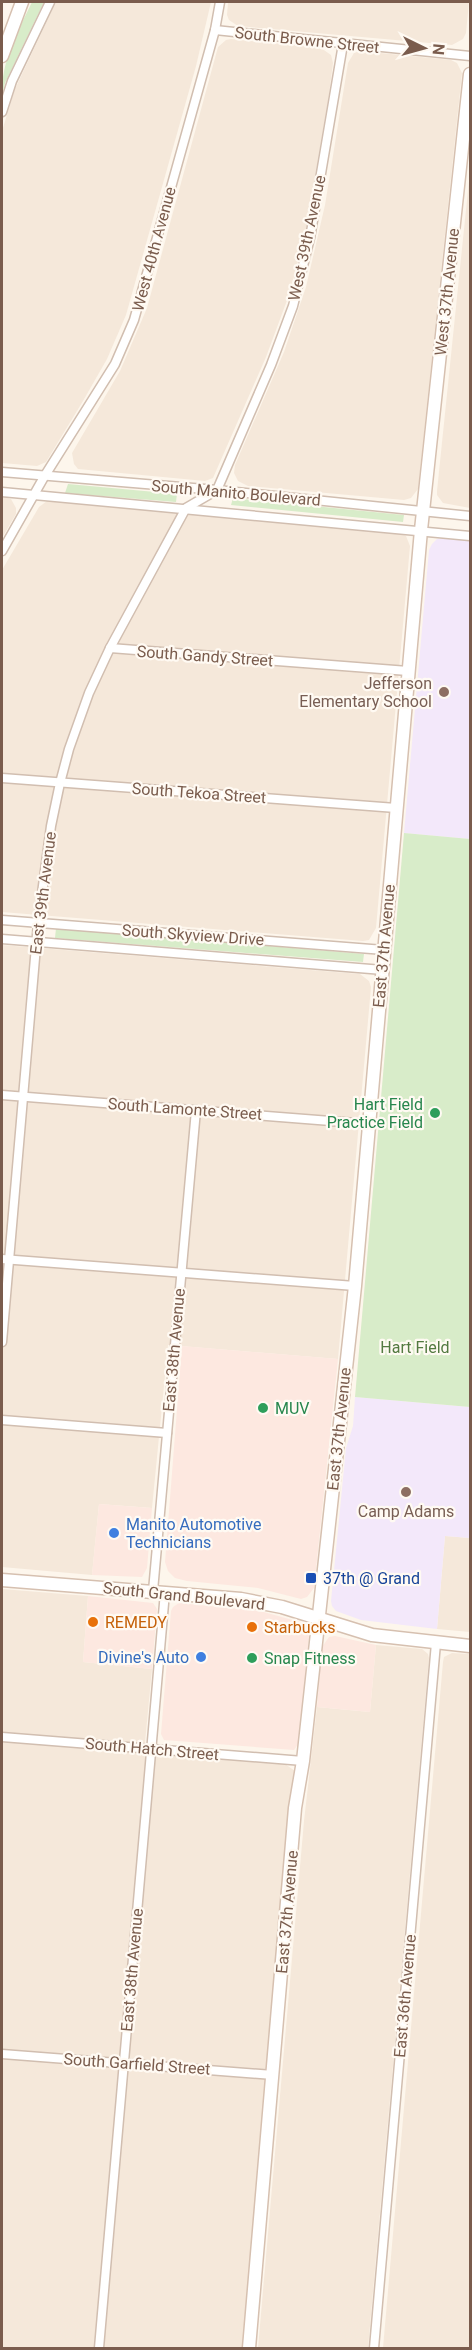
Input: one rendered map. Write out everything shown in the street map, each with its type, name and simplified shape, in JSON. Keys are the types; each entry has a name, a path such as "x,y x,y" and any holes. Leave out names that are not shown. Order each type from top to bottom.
{"street":[{"path":"2,56 22,2"},
{"path":"2,112 12,81 50,2"},
{"name":"West 40th Avenue","path":"2,551 44,477 115,364 134,320 215,30 220,2"},
{"name":"South Browne Street","path":"215,30 471,56"},
{"name":"West 39th Avenue","path":"217,490 271,365 293,306 310,238 343,44"},
{"name":"West 37th Avenue","path":"424,510 471,74"},
{"name":"South Manito Boulevard","path":"2,472 217,490 471,516"},
{"path":"186,508 217,490"},
{"name":"South Manito Boulevard","path":"2,492 471,536"},
{"name":"East 39th Avenue","path":"2,1342 5,1259 37,942 47,849 60,783 89,693 110,648 186,508"},
{"name":"East 37th Avenue","path":"249,2349 296,1808 354,1286 424,510"},
{"name":"South Gandy Street","path":"110,648 408,672"},
{"name":"South Tekoa Street","path":"2,778 396,808"},
{"name":"South Skyview Drive","path":"2,920 384,950"},
{"name":"South Skyview Drive","path":"2,939 382,970"},
{"name":"South Lamonte Street","path":"2,1095 369,1124"},
{"name":"East 38th Avenue","path":"99,2349 152,1749 167,1433 196,1110"},
{"path":"5,1259 354,1286"},
{"path":"2,1420 167,1433"},
{"name":"South Grand Boulevard","path":"2,1580 241,1599 282,1607 372,1635 471,1646"},
{"name":"East 36th Avenue","path":"374,2349 436,1643"},
{"name":"South Hatch Street","path":"2,1737 303,1761"},
{"name":"South Garfield Street","path":"2,2054 273,2074"}],"shaded area":[{"path":"56,2 211,2 196,66 126,315 107,359 83,401 46,462 37,466 2,463 2,131 15,89"},
{"path":"228,2 469,2 466,33 463,39 452,45 238,26 229,20"},
{"path":"231,39 321,48 331,55 333,63 304,240 289,295 266,357 213,478 205,481 78,469 74,464 72,453 120,371 147,308 218,47"},
{"path":"360,51 451,60 457,63 462,73 418,489 411,498 404,500 248,486 238,481 234,473 235,465 284,352 306,287 325,205 348,63 354,53"},
{"path":"470,171 470,508 443,503 437,491"},
{"path":"2,496 11,499 16,508 16,514 2,538"},
{"path":"47,501 406,536 410,546 376,928 369,940 2,912 2,570 39,507"},
{"name":"Jefferson Elementary School","path":"437,539 470,541 470,839 404,833 429,550"},
{"path":"2,945 360,974 369,981 371,987 338,1359 168,1345 152,1508 99,1504 92,1575 2,1567"},
{"path":"182,1346 338,1359 314,1588 307,1597 301,1599 258,1588 187,1581 175,1578 168,1571 165,1562"},
{"name":"Camp Adams","path":"355,1397 470,1407 470,1538 445,1536 437,1629 361,1620 336,1611 332,1606 346,1448 353,1426"},
{"path":"99,1504 152,1508 147,1568 142,1577 92,1575"},
{"path":"445,1536 470,1538 470,1632 437,1629"},
{"path":"2,1589 88,1596 83,1662 152,1669 144,1753 285,1764 295,1771 244,2348 2,2348"},
{"path":"88,1596 153,1603 157,1609 152,1669 83,1662"},
{"path":"179,1603 260,1611 300,1622 306,1626 309,1635 299,1743 294,1750 164,1740 161,1734 171,1611"},
{"path":"335,1636 376,1645 370,1712 317,1707 322,1647 329,1637"},
{"path":"376,1645 422,1649 429,1658 368,2348 258,2348 304,1821 317,1707 370,1712"},
{"path":"452,1653 470,1654 470,2348 383,2348 443,1662 444,1657"}],"green space":[{"path":"32,2 44,2 5,83 2,95 7,58"},
{"path":"68,484 177,494 176,502 65,493"},
{"path":"233,498 404,515 403,522 231,505"},
{"name":"Hart Field","path":"404,833 470,839 470,1407 355,1397"},
{"path":"56,928 364,954 363,962 55,938"}],"place":[{"name":"Jefferson Elementary School","path":"444,692"},
{"name":"Hart Field Practice Field","path":"435,1113"},
{"name":"MUV","path":"263,1408"},
{"name":"Camp Adams","path":"406,1492"},
{"name":"Manito Automotive Technicians","path":"114,1533"},
{"name":"37th @ Grand","path":"311,1578"},
{"name":"REMEDY","path":"93,1622"},
{"name":"Starbucks","path":"252,1627"},
{"name":"Divine's Auto","path":"201,1657"},
{"name":"Snap Fitness","path":"252,1658"}]}
